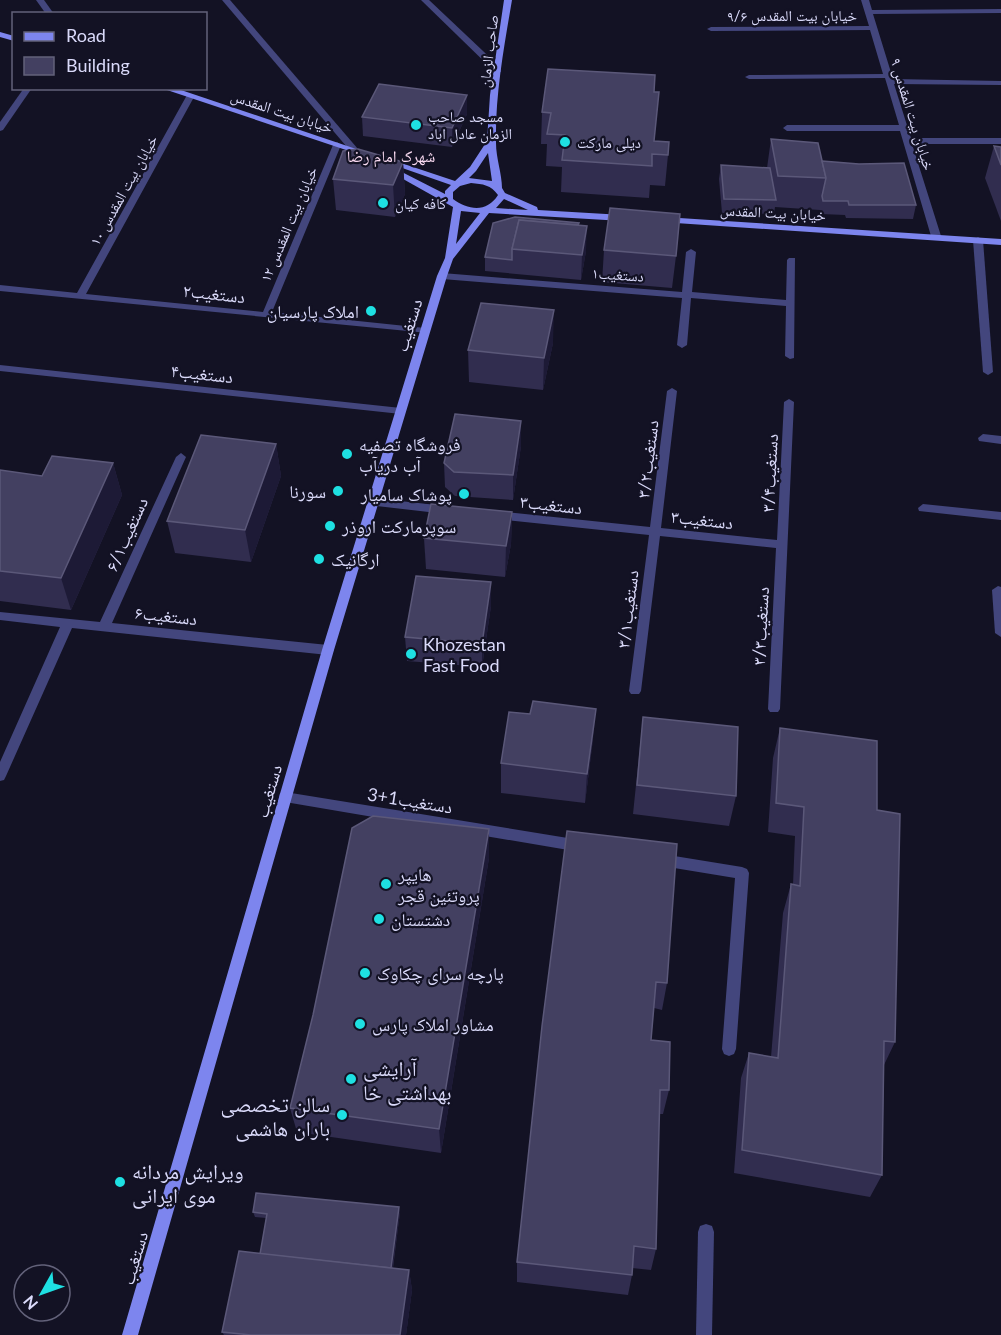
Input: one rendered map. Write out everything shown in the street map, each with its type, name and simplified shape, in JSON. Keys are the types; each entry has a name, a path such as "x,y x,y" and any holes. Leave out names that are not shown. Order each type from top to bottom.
{"street":[{"path":"226,0 356,151"},
{"path":"425,0 498,70"},
{"name":"صاحب الزمان","path":"500,191 492,168 491,142 508,0"},
{"name":"خیابان بیت المقدس ۹","path":"865,0 936,236"},
{"path":"868,12 1001,11"},
{"name":"خیابان بیت المقدس ۹/۶","path":"711,29 873,28"},
{"path":"749,77 1001,83"},
{"path":"0,128 27,90"},
{"name":"خیابان بیت المقدس","path":"171,90 457,184 471,180 486,181 500,191 543,213"},
{"name":"خیابان بیت المقدس ۱۰","path":"80,296 190,96"},
{"path":"787,128 903,128"},
{"path":"907,141 1001,141"},
{"path":"449,200 449,191 473,169 491,142"},
{"name":"خیابان بیت المقدس ۱۲","path":"266,315 337,145"},
{"name":"خیابان بیت المقدس","path":"356,151 449,200 458,208 472,211 638,219"},
{"path":"449,259 487,210 499,204 500,191"},
{"path":"449,259 458,208"},
{"name":"خیابان بیت المقدس","path":"650,219 1001,242"},
{"path":"978,240 988,372"},
{"path":"682,345 691,252"},
{"name":"دستغیب","path":"130,1335 327,650 441,276 449,259"},
{"path":"790,356 792,260"},
{"name":"دستغیب۱","path":"441,276 791,303"},
{"name":"۲دستغیب","path":"0,288 425,331"},
{"name":"دستغیب۴","path":"0,368 400,411"},
{"name":"۳/۲دستغیب","path":"655,532 672,391"},
{"name":"۳/۴دستغیب","path":"782,545 789,402"},
{"path":"983,438 1001,440"},
{"name":"دستغیب۶/۱","path":"104,627 181,457"},
{"path":"372,502 455,511"},
{"path":"923,508 1001,516"},
{"name":"دستغیب۳","path":"478,513 655,532"},
{"name":"۳دستغیب","path":"655,532 782,545"},
{"name":"۳/۱دستغیب","path":"635,691 655,532"},
{"name":"۳/۳دستغیب","path":"774,709 782,545"},
{"path":"998,590 1001,633"},
{"name":"دستغیب۶","path":"0,616 327,650"},
{"path":"0,776 68,623"},
{"name":"3+1دستغیب","path":"285,797 590,848"},
{"path":"648,857 742,873 729,1048"},
{"path":"704,1335 706,1232"}],"building":[{"path":"548,69 655,75 654,92 659,92 654,141 669,142 668,155 652,154 652,166 562,160 565,135 547,134 551,113 542,112"},
{"path":"379,84 467,95 452,128 362,117"},
{"path":"771,139 818,143 826,178 778,176"},
{"path":"994,146 1001,147 1001,165"},
{"path":"358,149 403,162 393,185 333,179 343,151"},
{"path":"822,161 859,164 904,163 916,205 849,205 848,201 823,201 826,178"},
{"path":"721,165 770,168 776,200 724,199"},
{"path":"610,208 680,214 676,256 604,250"},
{"path":"515,217 579,223 578,225 519,220 512,249 512,260 485,257 493,223"},
{"path":"519,220 587,226 582,255 512,249"},
{"path":"481,303 554,310 544,358 468,350"},
{"path":"455,414 521,421 513,475 454,472 444,463"},
{"path":"201,435 276,444 245,530 167,521"},
{"path":"52,456 113,463 61,578 0,571 0,470 42,476"},
{"path":"431,504 512,512 506,546 424,538"},
{"path":"416,576 491,582 482,644 405,637"},
{"path":"533,701 596,709 587,774 501,763 509,712 530,714"},
{"path":"643,717 738,727 736,796 637,785"},
{"path":"780,728 877,741 877,810 900,814 895,1042 884,1041 882,1175 742,1150 749,1053 778,1058 791,884 800,886 804,807 776,803"},
{"path":"373,816 489,829 439,1129 290,1108 313,1015 352,828"},
{"path":"567,831 677,844 667,983 656,982 651,1040 670,1042 669,1090 660,1090 656,1249 634,1246 632,1275 517,1262 542,1026"},
{"path":"256,1193 399,1207 391,1268 260,1254 267,1214 253,1212"},
{"path":"239,1251 409,1270 400,1335 251,1335 222,1332"}],"place":[{"name":"مسجد صاحب الزمان عادل اباد","path":"416,125"},
{"name":"دیلی مارکت","path":"565,142"},
{"name":"کافه کیان","path":"383,203"},
{"name":"املاک پارسیان","path":"371,311"},
{"name":"فروشگاه تصفیه آب دریآب","path":"347,454"},
{"name":"سورنا","path":"338,491"},
{"name":"پوشاک سامیار","path":"464,494"},
{"name":"سوپرمارکت اروذر","path":"330,526"},
{"name":"ارگانیک","path":"319,559"},
{"name":"Khozestan Fast Food","path":"411,654"},
{"name":"هایپر پروتئین قجر","path":"386,884"},
{"name":"دشتستان","path":"379,919"},
{"name":"پارچه سرای چکاوک","path":"365,973"},
{"name":"مشاور املاک پارس","path":"360,1024"},
{"name":"آرایشی بهداشتی خا","path":"351,1079"},
{"name":"سالن تخصصی باران هاشمی","path":"342,1115"},
{"name":"ویرایش مردانه موی ایرانی","path":"120,1182"}],"district":[{"name":"شهرک امام رضا","path":"391,155"}]}
